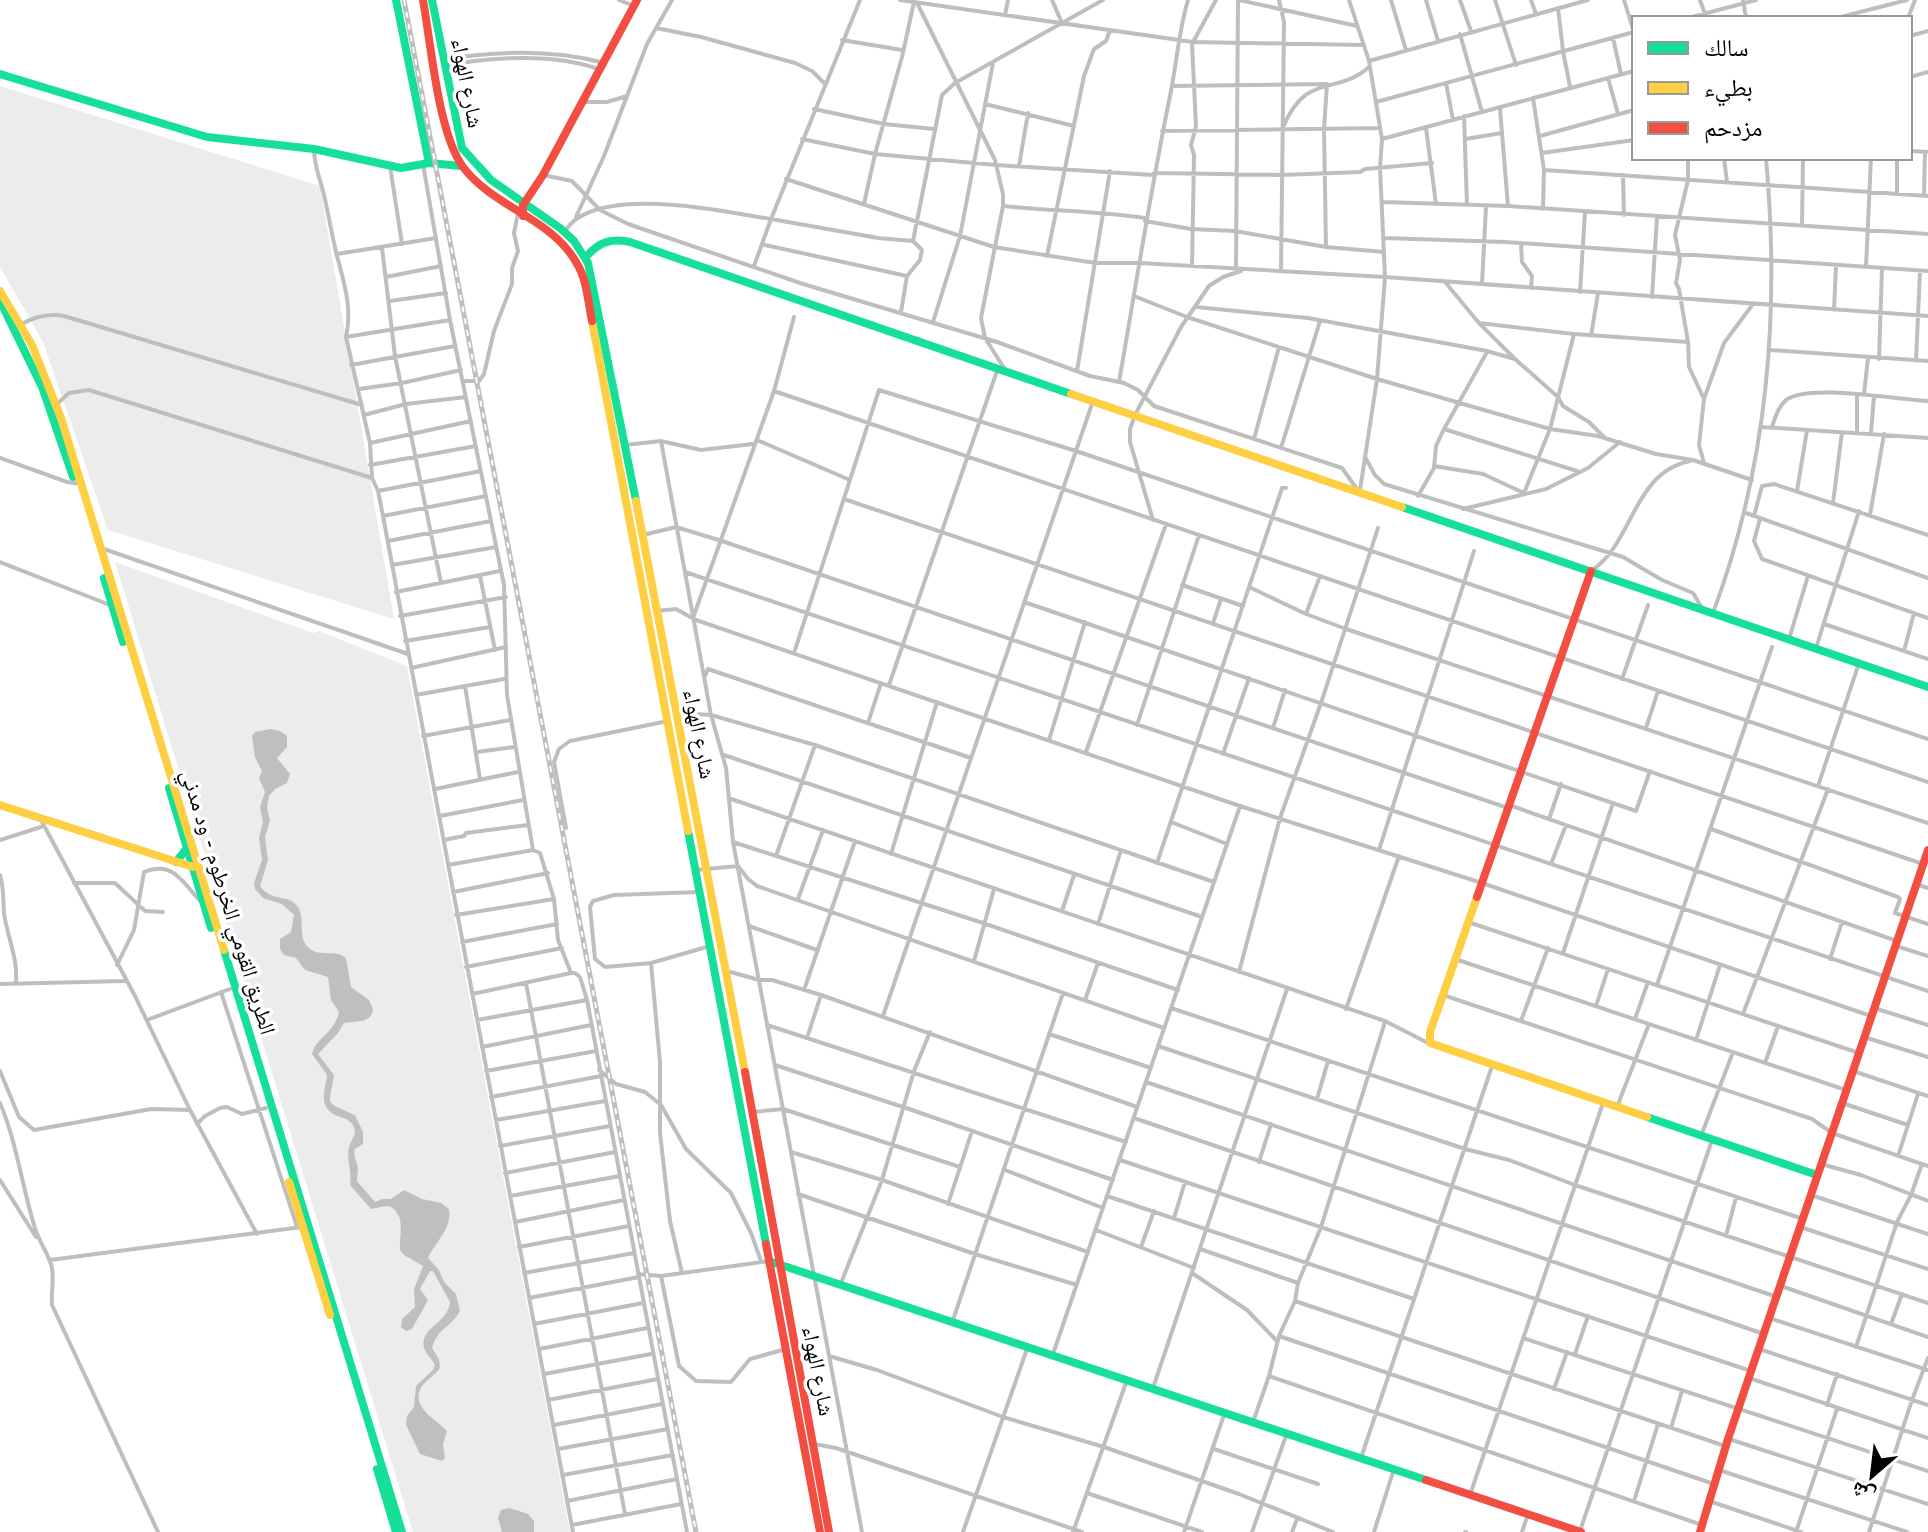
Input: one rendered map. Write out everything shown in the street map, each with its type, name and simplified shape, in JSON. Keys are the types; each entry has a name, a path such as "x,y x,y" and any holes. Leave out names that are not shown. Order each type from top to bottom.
{"main road":[{"path":"396,0 426,164"},
{"name":"شارع الهواء","path":"423,0 446,122 461,166 481,186 564,233 586,257 595,286 677,713 701,871 700,892 765,1261 786,1349 820,1532"},
{"name":"شارع الهواء","path":"432,0 462,148 485,177 561,243 582,275 668,721 726,971 829,1532"},
{"path":"521,211 636,3"},
{"path":"0,74 207,137 314,149 406,169 426,164 461,166"},
{"path":"586,257 597,243 615,239 1928,687"},
{"name":"الطريق القومي الخرطوم - ود مدني","path":"0,291 20,325 57,405 112,606 195,867 226,991 302,1226"},
{"name":"الطريق القومي الخرطوم - ود مدني","path":"0,301 27,348 46,393 101,548 302,1226 399,1532"},
{"path":"1591,571 1429,1037 1434,1046 1817,1175"},
{"path":"0,805 42,822 195,867"},
{"path":"176,862 187,848"},
{"path":"1701,1528 1750,1374 1926,857"},
{"path":"765,1261 780,1263 953,1320 1580,1532"}],"street":[{"path":"619,0 636,3"},
{"path":"564,233 576,218 656,28 672,0"},
{"path":"754,267 786,179 860,0"},
{"path":"900,0 1193,42 1364,45"},
{"path":"961,9 963,0"},
{"path":"1005,15 1008,0"},
{"path":"1052,0 1062,23"},
{"path":"1119,382 1140,263 1144,219 1188,0"},
{"path":"1192,266 1194,155 1191,145 1196,126 1193,42 1216,0"},
{"path":"1236,268 1238,0 1357,26"},
{"path":"1279,0 1284,22 1281,271"},
{"path":"1349,0 1369,64 1382,139 1380,168 1385,277 1377,379 1359,492"},
{"path":"1391,0 1406,50"},
{"path":"1426,0 1438,41"},
{"path":"1460,0 1471,31"},
{"path":"1495,0 1516,65"},
{"path":"1531,0 1536,14"},
{"path":"1282,130 1300,99 1314,88 1349,80 1369,64 1460,34 1567,3 1588,0"},
{"path":"1624,0 1632,26"},
{"path":"1700,0 1705,14"},
{"path":"1696,16 1756,0"},
{"path":"1844,16 1904,0"},
{"path":"864,204 915,1"},
{"path":"889,685 980,421 1002,370 985,338 981,318 1003,206 996,165 915,1"},
{"path":"913,241 942,95 955,83 1100,1"},
{"path":"1558,8 1570,87"},
{"path":"656,28 795,63 812,71 825,84"},
{"path":"1047,256 1084,76 1094,49 1106,41 1110,30"},
{"path":"1376,102 1632,33"},
{"path":"1460,34 1482,112"},
{"path":"1613,38 1621,74"},
{"path":"842,40 902,50"},
{"path":"446,62 519,59 602,67"},
{"path":"933,322 960,236 993,62"},
{"path":"1382,139 1632,71"},
{"path":"1608,78 1618,114"},
{"path":"1446,83 1453,120"},
{"path":"1172,86 1327,84"},
{"path":"1326,247 1324,129 1327,84"},
{"path":"583,102 607,102 627,96"},
{"path":"1533,98 1544,170 1543,209"},
{"path":"985,104 1074,126"},
{"path":"1500,108 1508,206"},
{"path":"814,109 884,124 934,129"},
{"path":"1540,136 1632,110"},
{"path":"1019,167 1028,113"},
{"path":"1464,116 1467,205"},
{"path":"1162,131 1380,128"},
{"path":"1426,128 1436,204"},
{"path":"1465,139 1502,133"},
{"path":"802,139 875,154 974,164 1153,174 1281,175 1432,163"},
{"path":"1542,153 1632,140"},
{"path":"314,149 315,170 345,276 349,325 346,337 351,365 370,443 372,478 378,491 388,541 573,1532"},
{"path":"1544,170 1926,196 1927,152"},
{"path":"1688,160 1688,180 1675,235 1678,254 1676,283 1688,342 1689,367 1704,399"},
{"path":"1724,160 1727,182"},
{"path":"1713,613 1745,513 1761,427 1773,306 1766,160"},
{"path":"1802,226 1803,160"},
{"path":"1866,268 1871,160"},
{"path":"1897,160 1897,194"},
{"path":"426,164 450,320 506,597 505,679 533,850"},
{"path":"390,166 402,244"},
{"path":"1077,371 1110,171"},
{"path":"543,175 572,181 600,210 628,224 1119,382 1138,390 1154,406 1342,468 1359,492"},
{"path":"1623,175 1624,215"},
{"path":"786,179 994,247 1095,263 1385,277 1928,316"},
{"path":"1382,202 1508,206 1928,234"},
{"path":"576,218 624,204 650,203 913,241 922,250 922,255 907,276 901,312"},
{"path":"1003,206 1101,212 1191,229 1235,231 1326,247 1384,252"},
{"path":"1482,284 1486,206"},
{"path":"463,381 479,381 484,374 494,331 512,284 512,268 518,251 514,233 521,211"},
{"path":"1580,292 1585,212"},
{"path":"1652,297 1657,217"},
{"path":"337,254 436,238"},
{"path":"1384,238 1521,243 1928,271"},
{"path":"1521,243 1522,262 1532,276 1531,288"},
{"path":"764,244 907,276"},
{"path":"382,248 395,356 413,432 441,583"},
{"path":"386,277 441,266"},
{"path":"1834,310 1836,266"},
{"path":"1879,359 1882,268"},
{"path":"1153,520 1130,436 1135,415 1187,317 1209,286 1245,269"},
{"path":"1916,361 1920,270"},
{"path":"1445,282 1479,323 1558,397 1563,406 1589,422 1606,438"},
{"path":"390,301 446,293"},
{"path":"1591,336 1598,293"},
{"path":"1134,296 1187,317 1377,379 1550,429 1606,438 1656,454 1693,460 1752,480"},
{"path":"1704,464 1699,445 1704,399 1724,343 1753,304"},
{"path":"1196,307 1320,321 1487,351 1515,359"},
{"path":"20,325 51,314 64,316 362,405"},
{"path":"693,619 774,391 794,317"},
{"path":"346,337 450,320"},
{"path":"1281,448 1320,321"},
{"path":"1479,323 1591,336 1688,342"},
{"path":"1524,493 1550,429 1574,334"},
{"path":"351,365 456,346"},
{"path":"1254,439 1279,347"},
{"path":"1770,350 1928,361"},
{"path":"1418,496 1434,466 1436,446 1444,429 1487,351"},
{"path":"1864,394 1868,358"},
{"path":"359,389 461,370"},
{"path":"57,405 64,396 77,390 89,390 372,478"},
{"path":"794,653 879,390 1076,451 1928,739"},
{"path":"774,391 1928,782"},
{"path":"53,394 64,396"},
{"path":"1857,394 1857,433"},
{"path":"1772,427 1783,403 1797,395 1864,394 1928,401"},
{"path":"1871,433 1874,396"},
{"path":"364,415 406,404 466,397"},
{"path":"883,1016 1093,401"},
{"path":"370,443 471,421"},
{"path":"1761,427 1928,438"},
{"path":"1444,429 1579,472"},
{"path":"1797,491 1807,430"},
{"path":"1833,503 1842,432"},
{"path":"1870,515 1884,434"},
{"path":"625,445 661,441 701,450 755,442 850,480"},
{"path":"661,441 711,715 731,798 733,842 862,1532"},
{"path":"1461,509 1546,489 1588,468 1620,442"},
{"path":"370,465 476,446"},
{"path":"1364,455 1384,484 1612,553 1693,593 1703,610"},
{"path":"0,458 78,484"},
{"path":"1591,571 1612,553 1649,487 1665,470 1693,460"},
{"path":"1434,466 1483,474 1524,493"},
{"path":"378,491 481,471"},
{"path":"1928,535 1797,491 1764,484 1754,541 1759,556 1928,618"},
{"path":"1157,863 1282,488 1286,488"},
{"path":"383,516 486,496"},
{"path":"844,499 1814,826 1926,857"},
{"path":"1816,648 1859,511"},
{"path":"1745,513 1927,578 1928,570"},
{"path":"388,541 491,521"},
{"path":"1086,752 1166,524"},
{"path":"643,535 676,527 722,541 1549,819 1842,922 1928,956"},
{"path":"1239,972 1280,818 1378,528"},
{"path":"1137,725 1199,535"},
{"path":"392,565 496,547"},
{"path":"101,548 408,654"},
{"path":"1379,850 1474,551"},
{"path":"104,560 115,553"},
{"path":"0,562 112,606"},
{"path":"396,592 501,571"},
{"path":"685,572 1928,991"},
{"path":"480,576 495,650"},
{"path":"1306,614 1320,576"},
{"path":"1789,639 1808,576"},
{"path":"1182,585 1243,606"},
{"path":"1249,587 1346,629 1928,823"},
{"path":"400,616 506,597"},
{"path":"1213,623 1222,599"},
{"path":"1024,602 1636,811 1650,771"},
{"path":"1622,679 1648,605"},
{"path":"657,611 676,609 693,619 1240,806 1482,883 1757,977 1928,1025"},
{"path":"1904,651 1914,613"},
{"path":"1049,740 1085,622"},
{"path":"1824,624 1928,659"},
{"path":"405,641 490,627"},
{"path":"411,668 506,647"},
{"path":"1657,985 1772,647"},
{"path":"1818,786 1859,663"},
{"path":"704,679 708,669 971,758"},
{"path":"1223,754 1249,678"},
{"path":"416,695 505,679"},
{"path":"868,723 881,683"},
{"path":"465,686 480,779"},
{"path":"1273,728 1285,690"},
{"path":"1646,728 1658,691"},
{"path":"891,854 937,702"},
{"path":"677,713 711,715 815,745 1214,882"},
{"path":"423,736 510,720"},
{"path":"566,828 554,762 562,745 668,721"},
{"path":"776,856 815,745"},
{"path":"476,752 514,747"},
{"path":"723,755 1202,917"},
{"path":"435,789 518,772"},
{"path":"1549,819 1561,784"},
{"path":"1743,1014 1828,789"},
{"path":"731,798 1385,1021 1434,1046"},
{"path":"440,816 523,800"},
{"path":"1563,953 1613,803"},
{"path":"1053,1354 1240,806"},
{"path":"0,840 42,822 257,1234"},
{"path":"1171,822 1227,844"},
{"path":"444,840 466,833 528,825"},
{"path":"1551,865 1566,825"},
{"path":"1711,829 1898,897 1895,913 1928,924"},
{"path":"798,900 823,830"},
{"path":"804,990 855,841"},
{"path":"733,842 1178,990"},
{"path":"448,865 533,850 543,856 554,899 558,940 571,973"},
{"path":"1098,924 1121,850"},
{"path":"1346,1009 1399,856"},
{"path":"701,871 738,866"},
{"path":"738,866 757,886 1164,1028"},
{"path":"117,965 134,930 143,873 161,867 177,875 205,907"},
{"path":"453,892 548,873"},
{"path":"0,875 16,983"},
{"path":"1061,912 1074,875"},
{"path":"74,883 115,883 140,907 149,912 163,912"},
{"path":"1916,884 1928,888"},
{"path":"974,961 994,889"},
{"path":"700,892 614,895 596,899 591,904 595,956 605,967 651,963 710,946"},
{"path":"456,915 554,899"},
{"path":"1468,922 1859,1053"},
{"path":"1830,959 1842,922"},
{"path":"462,942 557,924"},
{"path":"749,926 817,950"},
{"path":"466,967 563,948"},
{"path":"1521,1021 1548,948"},
{"path":"1455,959 1846,1090"},
{"path":"651,963 660,1062 660,1133 670,1221 682,1273"},
{"path":"1085,1000 1098,963"},
{"path":"1696,1040 1720,965"},
{"path":"1596,1006 1608,969"},
{"path":"726,971 759,980 772,980 821,995 1137,1107"},
{"path":"472,994 571,973 580,977 587,1000 687,1532"},
{"path":"0,984 127,981"},
{"path":"1635,1019 1648,982"},
{"path":"526,983 625,1514"},
{"path":"1153,1388 1287,989"},
{"path":"147,1020 226,991"},
{"path":"953,1320 1063,993"},
{"path":"807,1038 821,995"},
{"path":"1443,995 1812,1119 1832,1133 1925,1165 1897,1222 1856,1347"},
{"path":"477,1020 587,1000"},
{"path":"1171,1008 1736,1197 1928,1269"},
{"path":"1253,1422 1279,1336 1321,1227 1371,1075 1385,1021"},
{"path":"1617,1107 1649,1024"},
{"path":"482,1047 591,1025"},
{"path":"767,1025 1126,1142"},
{"path":"1765,1063 1778,1026"},
{"path":"841,1283 869,1217 914,1071 930,1032"},
{"path":"1049,1034 1151,1068"},
{"path":"1864,1037 1928,1057"},
{"path":"1158,1046 1465,1149 1509,1160 1928,1303"},
{"path":"486,1071 596,1051"},
{"path":"1701,1136 1733,1052"},
{"path":"1317,1099 1328,1061"},
{"path":"775,1065 1113,1180"},
{"path":"1361,1458 1492,1066"},
{"path":"0,1071 19,1117 34,1130 151,1109 190,1110"},
{"path":"1853,1071 1928,1096"},
{"path":"491,1097 600,1073 616,1084 645,1092 661,1105 686,1149 731,1193 765,1261 661,1276 638,1276 529,1298"},
{"path":"1146,1082 1777,1297"},
{"path":"1898,1156 1918,1093"},
{"path":"496,1120 605,1101"},
{"path":"1470,1495 1603,1102"},
{"path":"0,1103 15,1145 23,1187 41,1246"},
{"path":"1842,1103 1908,1125"},
{"path":"197,1124 220,1108 227,1107 242,1114 262,1109"},
{"path":"753,1112 783,1109 960,1167"},
{"path":"1134,1118 1764,1334"},
{"path":"1259,1162 1271,1124"},
{"path":"500,1146 610,1126"},
{"path":"948,1204 972,1131"},
{"path":"1580,1532 1712,1140"},
{"path":"505,1173 615,1152"},
{"path":"790,1152 882,1180 1088,1252"},
{"path":"1120,1160 1646,1335 1827,1405 1928,1438"},
{"path":"1821,1164 1861,1175 1928,1201"},
{"path":"1004,1170 1103,1208"},
{"path":"510,1196 620,1176"},
{"path":"0,1180 50,1260 52,1305 158,1532"},
{"path":"1174,1218 1185,1182"},
{"path":"798,1194 1077,1285"},
{"path":"1811,1195 1928,1234"},
{"path":"1107,1196 1414,1299"},
{"path":"1726,1236 1736,1197"},
{"path":"515,1222 624,1200"},
{"path":"1141,1248 1154,1211"},
{"path":"50,1260 302,1226"},
{"path":"519,1247 629,1226"},
{"path":"1096,1230 1193,1271 1247,1310 1278,1342"},
{"path":"1200,1249 1298,1283"},
{"path":"524,1273 634,1253"},
{"path":"661,1276 679,1366 696,1381 731,1382 750,1359 786,1349"},
{"path":"1781,1286 1928,1337"},
{"path":"1891,1324 1902,1294"},
{"path":"1295,1301 1658,1424 1928,1504"},
{"path":"534,1324 643,1303"},
{"path":"1575,1354 1588,1316"},
{"path":"1769,1318 1926,1370"},
{"path":"539,1349 647,1328"},
{"path":"1279,1336 1714,1484"},
{"path":"1523,1338 1928,1471"},
{"path":"963,1532 1028,1346"},
{"path":"1759,1349 1928,1405"},
{"path":"1554,1389 1567,1352"},
{"path":"544,1374 652,1354"},
{"path":"828,1355 1003,1417 1202,1481 1333,1532"},
{"path":"1869,1532 1928,1358"},
{"path":"1827,1405 1837,1374"},
{"path":"1269,1376 1634,1501 1701,1528"},
{"path":"548,1400 658,1379"},
{"path":"1073,1531 1127,1379"},
{"path":"1671,1428 1682,1391"},
{"path":"554,1425 662,1404"},
{"path":"1709,1501 1798,1532 1837,1408"},
{"path":"1185,1529 1225,1412"},
{"path":"1634,1501 1658,1424"},
{"path":"558,1449 668,1429"},
{"path":"1252,1532 1287,1433"},
{"path":"814,1444 846,1451 1082,1532"},
{"path":"1213,1448 1318,1484"},
{"path":"563,1475 673,1455"},
{"path":"1374,1532 1394,1469"},
{"path":"1718,1470 1907,1532"},
{"path":"567,1501 677,1479"},
{"path":"1087,1493 1185,1529 1202,1532"},
{"path":"572,1525 681,1504"},
{"path":"1522,1532 1528,1514"},
{"path":"1292,1532 1297,1519"}],"shaded area":[{"path":"0,86 320,186 394,619 108,530 43,342 0,267"},
{"path":"115,562 313,633 319,631 407,666 570,1532 413,1532"},
{"path":"271,729 287,736 287,747 277,758 290,774 287,783 269,796 267,807 270,821 265,837 268,860 260,886 298,907 303,939 310,949 346,958 351,987 369,1000 373,1009 366,1020 344,1023 318,1054 334,1075 331,1102 355,1115 363,1132 363,1144 355,1149 354,1154 358,1168 357,1181 375,1202 391,1199 404,1190 422,1199 441,1203 449,1209 446,1229 428,1258 456,1294 460,1311 435,1341 432,1348 439,1359 440,1368 423,1385 419,1395 426,1413 447,1431 443,1444 445,1458 442,1461 420,1454 406,1425 407,1416 414,1407 416,1386 435,1365 424,1348 426,1335 444,1316 450,1302 433,1271 430,1271 420,1289 428,1300 412,1329 406,1331 401,1327 402,1319 415,1307 414,1289 423,1266 400,1250 401,1227 396,1211 389,1206 371,1209 350,1185 348,1151 355,1133 354,1127 326,1107 327,1075 312,1054 339,1012 331,1000 328,977 305,970 296,958 284,955 280,949 280,939 291,932 294,915 282,904 263,898 255,889 262,860 259,838 263,822 260,807 265,792 259,778 262,771 255,757 252,736 255,732"},
{"path":"509,1508 528,1514 534,1521 534,1532 502,1532 498,1518 501,1510"}],"railway":[{"path":"404,0 696,1532"}],"traffic: fast":[{"path":"396,0 429,163"},
{"path":"432,0 462,148 491,180 560,228 574,241 588,263 636,501"},
{"path":"0,74 207,137 314,149 401,168 429,163 461,166"},
{"path":"586,257 605,242 630,242 1071,394"},
{"path":"0,301 42,387 73,477"},
{"path":"1402,507 1928,687"},
{"path":"104,578 123,642"},
{"path":"169,788 211,928"},
{"path":"688,831 766,1244"},
{"path":"176,862 187,848"},
{"path":"224,950 402,1532"},
{"path":"1647,1117 1817,1175"},
{"path":"769,1261 1426,1480"},
{"path":"377,1469 396,1532"}],"traffic: slow":[{"path":"0,291 32,345 61,418 224,950"},
{"path":"592,321 688,831"},
{"path":"1071,394 1402,507"},
{"path":"636,501 745,1072"},
{"path":"0,805 193,867"},
{"path":"1477,897 1430,1032 1430,1043 1647,1117"},
{"path":"289,1182 330,1315"}],"traffic: jam":[{"path":"423,0 441,111 454,152 475,181 537,223 565,247 583,276 592,321"},
{"path":"523,216 523,205 543,175 637,0"},
{"path":"1477,897 1591,571"},
{"path":"1700,1532 1728,1439 1928,850"},
{"path":"745,1072 829,1532"},
{"path":"766,1244 820,1532"},
{"path":"1426,1480 1581,1532"}]}
